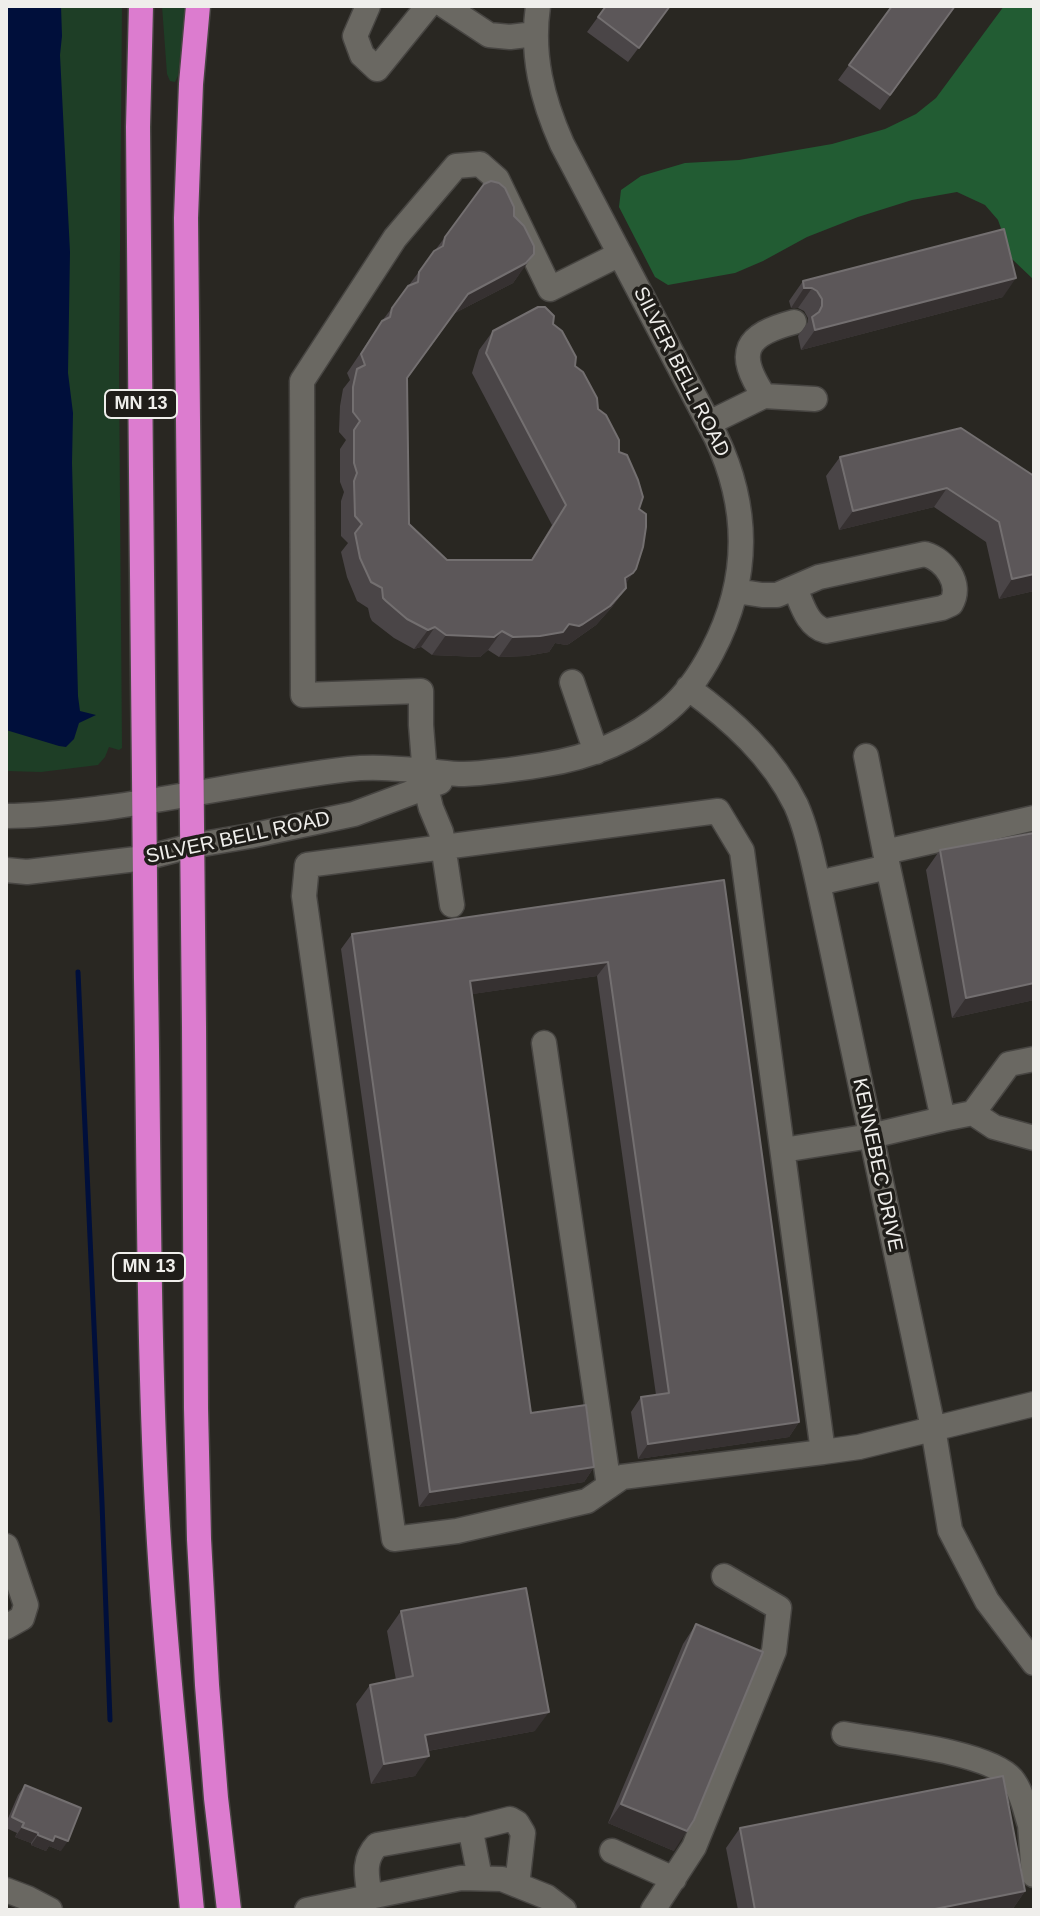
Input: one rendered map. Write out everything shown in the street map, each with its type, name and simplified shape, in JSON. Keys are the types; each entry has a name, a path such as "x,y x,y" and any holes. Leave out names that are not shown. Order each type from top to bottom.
{"highway":[{"name":"MN 13","path":"141,6 138,142 148,1247 156,1496 192,1910"},
{"name":"MN 13","path":"198,6 191,84 186,218 195,1311 199,1539 207,1685 229,1910"}],"street":[{"path":"368,6 355,36 362,55 377,69 428,6"},
{"name":"SILVER BELL ROAD","path":"6,870 27,872 145,858 354,814 425,779 543,765 596,752 648,725 668,710 702,670 730,612 736,591 741,554 739,501 728,464 709,423 550,117 539,75 535,34 538,6"},
{"path":"458,10 489,35 510,37 535,34"},
{"path":"452,905 441,832 431,808 425,779 421,691 303,695 302,381 395,238 456,166 480,164 497,179 550,289 620,254"},
{"path":"764,396 753,380 748,365 749,350 757,337 770,329 794,322"},
{"path":"709,423 764,396 815,399"},
{"path":"736,591 771,596 782,594 795,588 819,577 925,554 936,558 949,570 955,594 951,604 942,608 826,631 812,624 795,588"},
{"path":"572,682 596,752"},
{"name":"KENNEBEC DRIVE","path":"688,688 748,738 778,775 800,816 818,883 933,1428 950,1530 987,1601 1034,1663"},
{"path":"866,756 943,1119"},
{"name":"SILVER BELL ROAD","path":"6,816 48,815 144,802 351,769 393,768 425,779"},
{"path":"6,802 48,815"},
{"path":"823,1452 742,851 718,811 307,865 304,896 394,1539 457,1531 587,1501 622,1477 823,1452 859,1447 1034,1404"},
{"path":"818,883 886,859 1034,818"},
{"path":"544,1043 609,1486"},
{"path":"783,1150 871,1136 973,1113 1009,1064 1034,1059"},
{"path":"973,1113 994,1127 1034,1138"},
{"path":"6,1546 10,1572 23,1596 25,1611 19,1621 6,1627"},
{"path":"653,1910 694,1847 774,1651 779,1608 724,1576"},
{"path":"844,1734 953,1753 980,1760 1010,1777 1032,1825 1034,1875"},
{"path":"361,1902 369,1854 377,1845 510,1819 517,1823 523,1833 517,1885"},
{"path":"466,1830 472,1837 480,1878"},
{"path":"612,1851 674,1879"},
{"path":"307,1910 361,1902 461,1878 480,1878 502,1879 547,1897 564,1910"},
{"path":"6,1890 50,1910"}],"green space":[{"path":"6,6 122,6 119,373 122,748 109,747 98,765 41,772 6,771"},
{"path":"162,6 185,6 175,82 170,81 167,74"},
{"path":"1004,6 1034,6 1034,280 1012,259 998,220 985,205 957,192 912,200 858,217 807,237 735,273 668,285 655,277 619,207 621,190 641,176 685,163 739,160 832,144 885,129 916,114 936,98"}],"water":[{"path":"6,6 61,6 60,55 70,252 68,373 73,413 78,696 80,711 96,715 79,723 74,739 66,747 6,730"}],"building":[{"path":"606,6 670,6 639,48 598,17"},
{"path":"892,6 955,6 890,95 849,65"},
{"path":"491,181 505,188 514,207 514,216 524,226 534,246 534,254 526,263 468,294 407,378 409,524 447,560 532,560 566,505 486,353 493,331 538,307 545,307 554,316 553,324 562,331 576,357 575,366 583,372 597,398 598,409 606,415 619,440 619,452 627,455 643,497 639,509 646,514 643,547 636,569 625,578 626,588 610,606 583,624 569,624 563,632 540,636 513,637 502,631 494,637 446,635 435,627 428,630 407,619 383,598 382,588 371,582 360,558 355,533 362,524 355,516 354,481 357,473 354,430 360,421 353,412 353,387 357,369 365,365 361,354 382,321 390,317 392,308 408,286 418,282 419,272 434,251 443,246 445,237 484,184"},
{"path":"1004,229 1016,278 815,330 812,317 819,312 822,299 817,291 804,288 803,281"},
{"path":"961,428 1034,476 1034,574 1012,579 999,522 947,488 853,511 840,457"},
{"path":"1034,833 1034,983 966,998 940,850"},
{"path":"724,880 799,1422 648,1444 641,1397 669,1393 608,962 470,981 531,1413 586,1405 594,1467 430,1492 352,934"},
{"path":"526,1588 549,1712 425,1735 429,1756 384,1764 370,1685 413,1676 401,1611"},
{"path":"696,1624 763,1652 687,1831 621,1804"},
{"path":"1003,1776 1025,1891 930,1910 755,1910 740,1828"},
{"path":"25,1785 81,1808 68,1841 55,1836 53,1841 38,1835 22,1827 24,1823 12,1817"}],"waterway":[{"path":"78,972 110,1720"}]}
